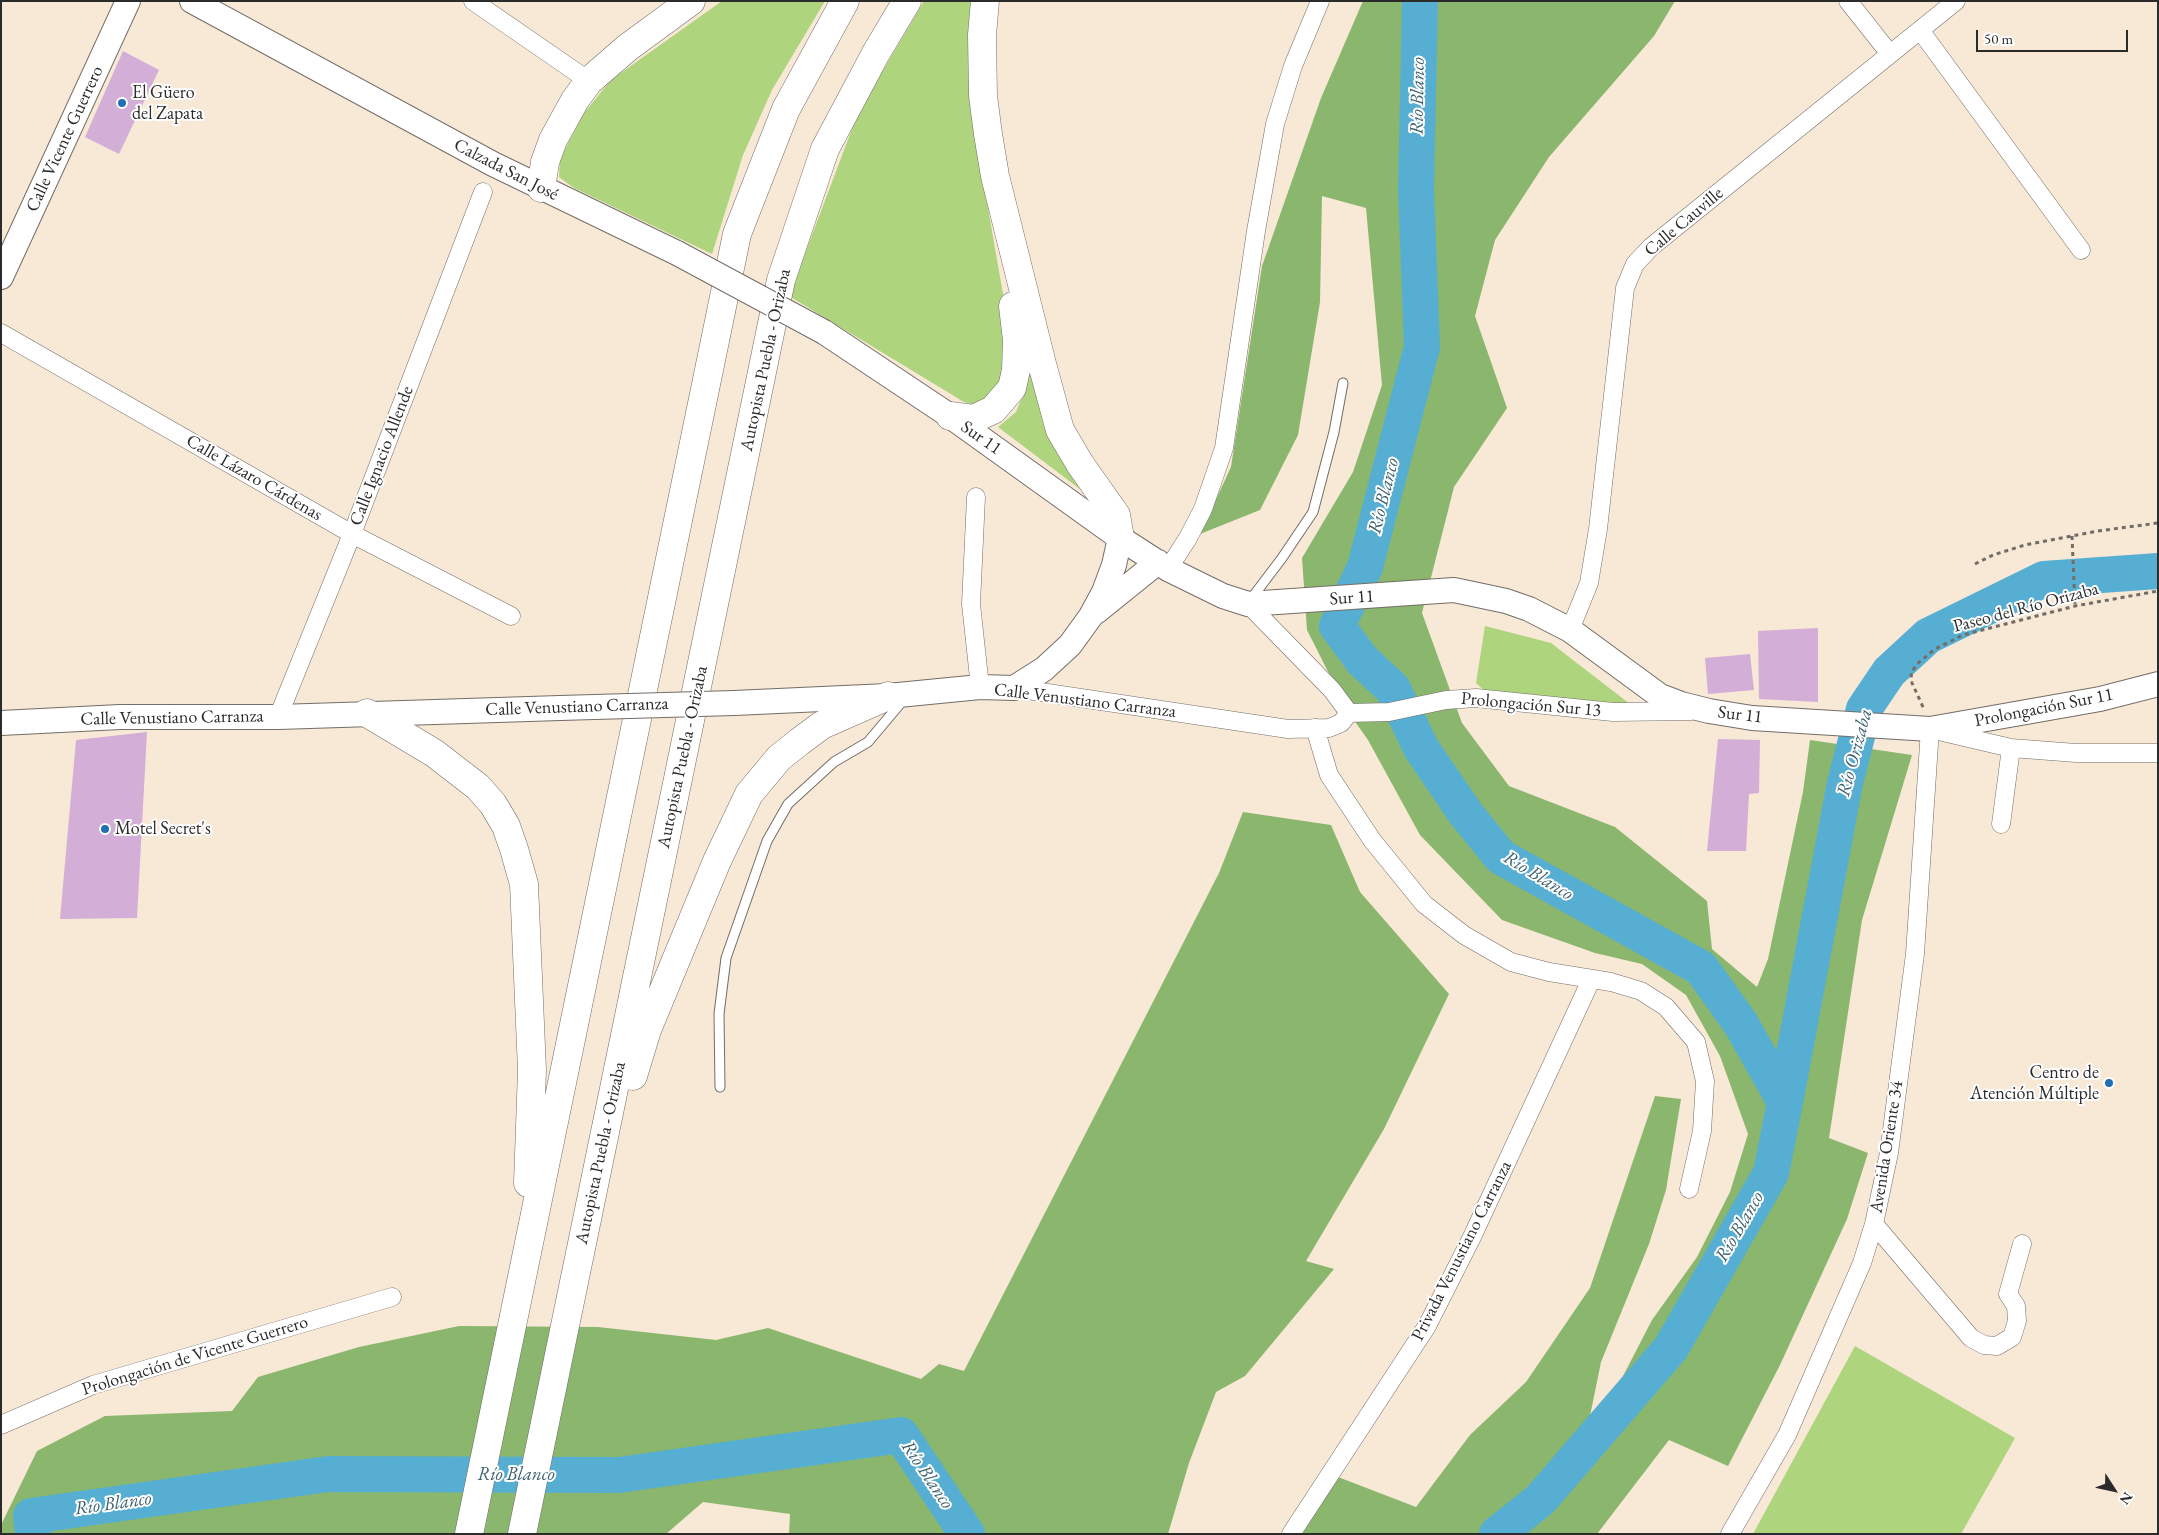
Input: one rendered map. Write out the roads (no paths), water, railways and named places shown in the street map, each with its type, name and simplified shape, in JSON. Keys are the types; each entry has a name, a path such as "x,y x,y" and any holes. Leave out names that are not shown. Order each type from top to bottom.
{"highway":[{"path":"541,188 545,162 553,140 575,100 589,81 627,48 691,1"},
{"path":"469,1534 737,234 786,109 845,1"},
{"name":"Autopista Puebla - Orizaba","path":"522,1534 781,280 825,149 876,53 907,1"},
{"path":"950,416 974,419 993,410 1012,388 1016,370 1017,340 983,96 982,35 985,1"},
{"path":"995,176 1060,430 1080,464 1112,508 1119,525 1120,538"},
{"path":"585,1230 647,1030 717,861 749,794 779,758 822,725 899,694"},
{"path":"368,713 434,753 478,787 493,804 506,826 514,849 524,884 532,1070 525,1261"}],"main road":[{"name":"Calle Vicente Guerrero","path":"1,277 128,1"},
{"name":"Calzada San José","path":"192,1 493,164 677,252 824,332"},
{"name":"Sur 11","path":"824,332 950,416 1120,538 1163,565 1222,596 1248,604 1454,590 1506,601 1529,609 1570,630 1660,696 1681,704 1752,718 1928,729"},
{"path":"1014,688 1044,669 1064,651 1091,616 1108,583 1120,538"},
{"path":"1091,616 1163,565"},
{"name":"Prolongación Sur 11","path":"1928,729 2100,699 2158,684"},
{"name":"Calle Venustiano Carranza","path":"1,723 120,717 278,717 734,703 980,688 1014,688"}],"street":[{"path":"473,1 589,81"},
{"path":"1163,565 1188,538 1203,509 1224,448 1256,231 1275,124 1293,66 1320,1"},
{"path":"1848,1 1890,54"},
{"name":"Calle Cauville","path":"1570,630 1589,584 1598,529 1625,288 1634,264 1651,247 1956,1"},
{"path":"1920,30 2081,250"},
{"name":"Calle Ignacio Allende","path":"278,717 352,534 483,192"},
{"name":"Calle Lázaro Cárdenas","path":"1,333 352,534 511,616"},
{"path":"976,497 971,604 980,688"},
{"path":"1248,604 1332,690 1351,713"},
{"name":"Calle Venustiano Carranza","path":"1014,688 1288,729 1329,728 1341,723 1351,713"},
{"name":"Prolongación Sur 13","path":"1351,713 1389,712 1446,700 1476,698 1613,712 1709,711"},
{"path":"1315,728 1330,775 1372,840 1424,904 1464,935 1511,962 1549,972 1611,982 1641,992 1666,1007 1696,1042 1705,1081 1702,1131 1689,1189"},
{"path":"1928,729 2012,748 2076,753 2158,753"},
{"name":"Avenida Oriente 34","path":"1730,1534 1787,1435 1862,1263 1874,1224 1889,1154 1915,954 1928,729"},
{"path":"2001,824 2012,748"},
{"name":"Privada Venustiano Carranza","path":"1291,1534 1427,1326 1472,1237 1591,980"},
{"path":"1874,1224 1971,1338 1984,1345 1998,1346 2012,1337 2017,1314 2016,1306 2008,1294 2022,1244"},
{"name":"Prolongación de Vicente Guerrero","path":"1,1425 93,1385 392,1297"}],"lane":[{"path":"1248,604 1313,512 1334,432 1343,383"},
{"path":"720,1088 719,1014 726,958 767,840 788,804 834,762 868,742 899,694"}],"waterway":[{"name":"Río Blanco","path":"1420,1 1416,190 1422,347 1365,567 1337,626 1362,660 1393,689 1421,748 1466,814 1501,857 1701,968 1741,1024 1785,1102 1771,1173 1671,1348 1540,1500 1497,1534"},
{"name":"Río Orizaba","path":"1785,1102 1845,783 1864,709 1889,672 1928,636 2044,579 2158,571"},
{"name":"Río Blanco","path":"33,1534 31,1516 328,1474 619,1475 901,1435 967,1534"}],"place":[{"name":"El Güero del Zapata","path":"122,103"},
{"name":"Motel Secret's","path":"105,829"},
{"name":"Centro de Atención Múltiple","path":"2109,1083"}]}
